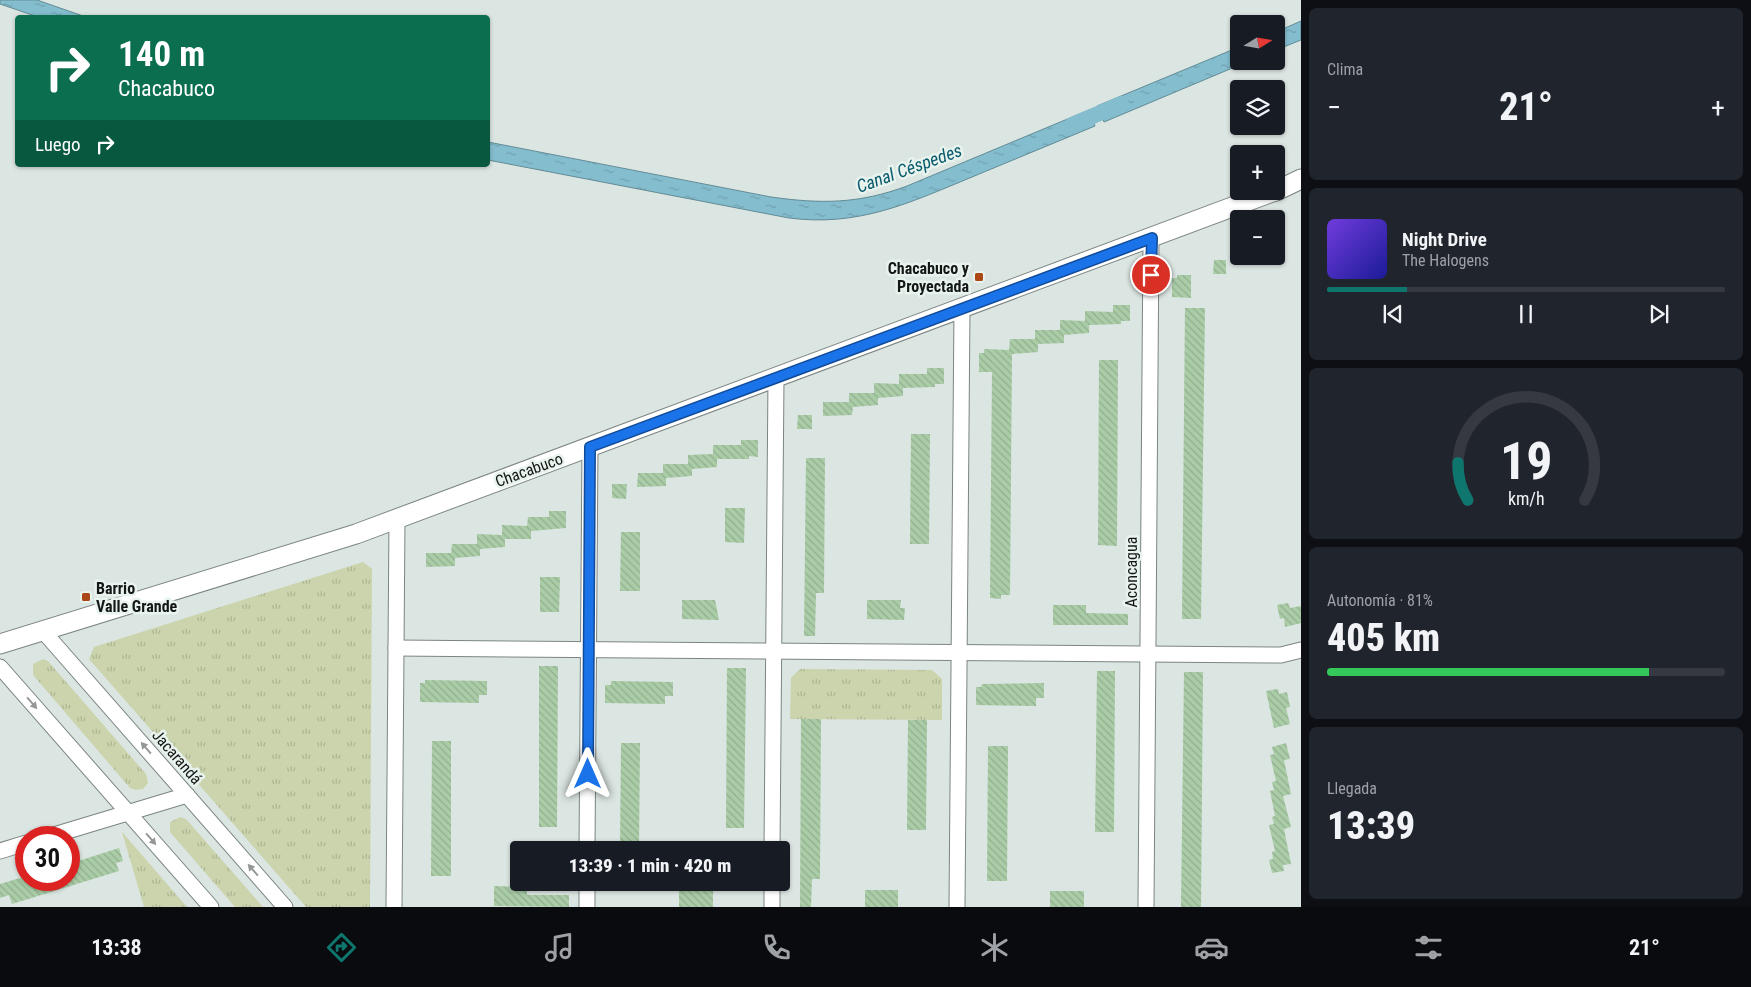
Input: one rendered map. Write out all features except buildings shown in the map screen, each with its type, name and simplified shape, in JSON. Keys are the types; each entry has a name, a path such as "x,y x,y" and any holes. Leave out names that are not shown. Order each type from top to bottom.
{"street":[{"name":"Chacabuco","path":"1285,187 1301,179"},
{"name":"Chacabuco","path":"0,644 356,534 1252,200"},
{"name":"Aconcagua","path":"1146,907 1152,238"},
{"path":"957,907 962,308"},
{"path":"772,841 776,378"},
{"path":"587,841 590,447"},
{"path":"394,907 397,519"},
{"name":"Jacarandá","path":"43,631 285,907"},
{"path":"396,648 1281,655 1301,650"},
{"path":"0,667 211,907"},
{"path":"80,827 186,795"},
{"path":"0,851 15,846"},
{"path":"586,907 587,891"},
{"path":"772,891 772,907"}],"green space":[{"path":"363,562 372,569 370,907 306,907 89,659 94,647"},
{"path":"43,659 48,661 146,774 148,783 143,789 136,790 130,788 33,675 33,664"},
{"path":"800,669 932,670 942,679 942,720 790,719 791,678"},
{"path":"180,817 186,819 263,907 235,907 170,832 170,822"},
{"path":"122,832 187,907 144,907"}],"water":[{"path":"0,0 37,0 80,15 32,15 0,4"},
{"path":"1301,21 1301,40 1285,46 1285,28"},
{"path":"1230,51 1230,69 1104,122 1097,106"},
{"path":"1089,110 1095,126 905,204 861,216 814,220 789,218 490,160 490,142 771,197 807,201 856,199 907,186"}],"waterway":[{"name":"Canal Céspedes","path":"1072,125 1121,104"}],"place":[{"name":"Chacabuco y Proyectada","path":"979,277"},
{"name":"Barrio Valle Grande","path":"86,597"}],"route":[{"path":"588,774 590,447 1152,238 1151,275"}]}
